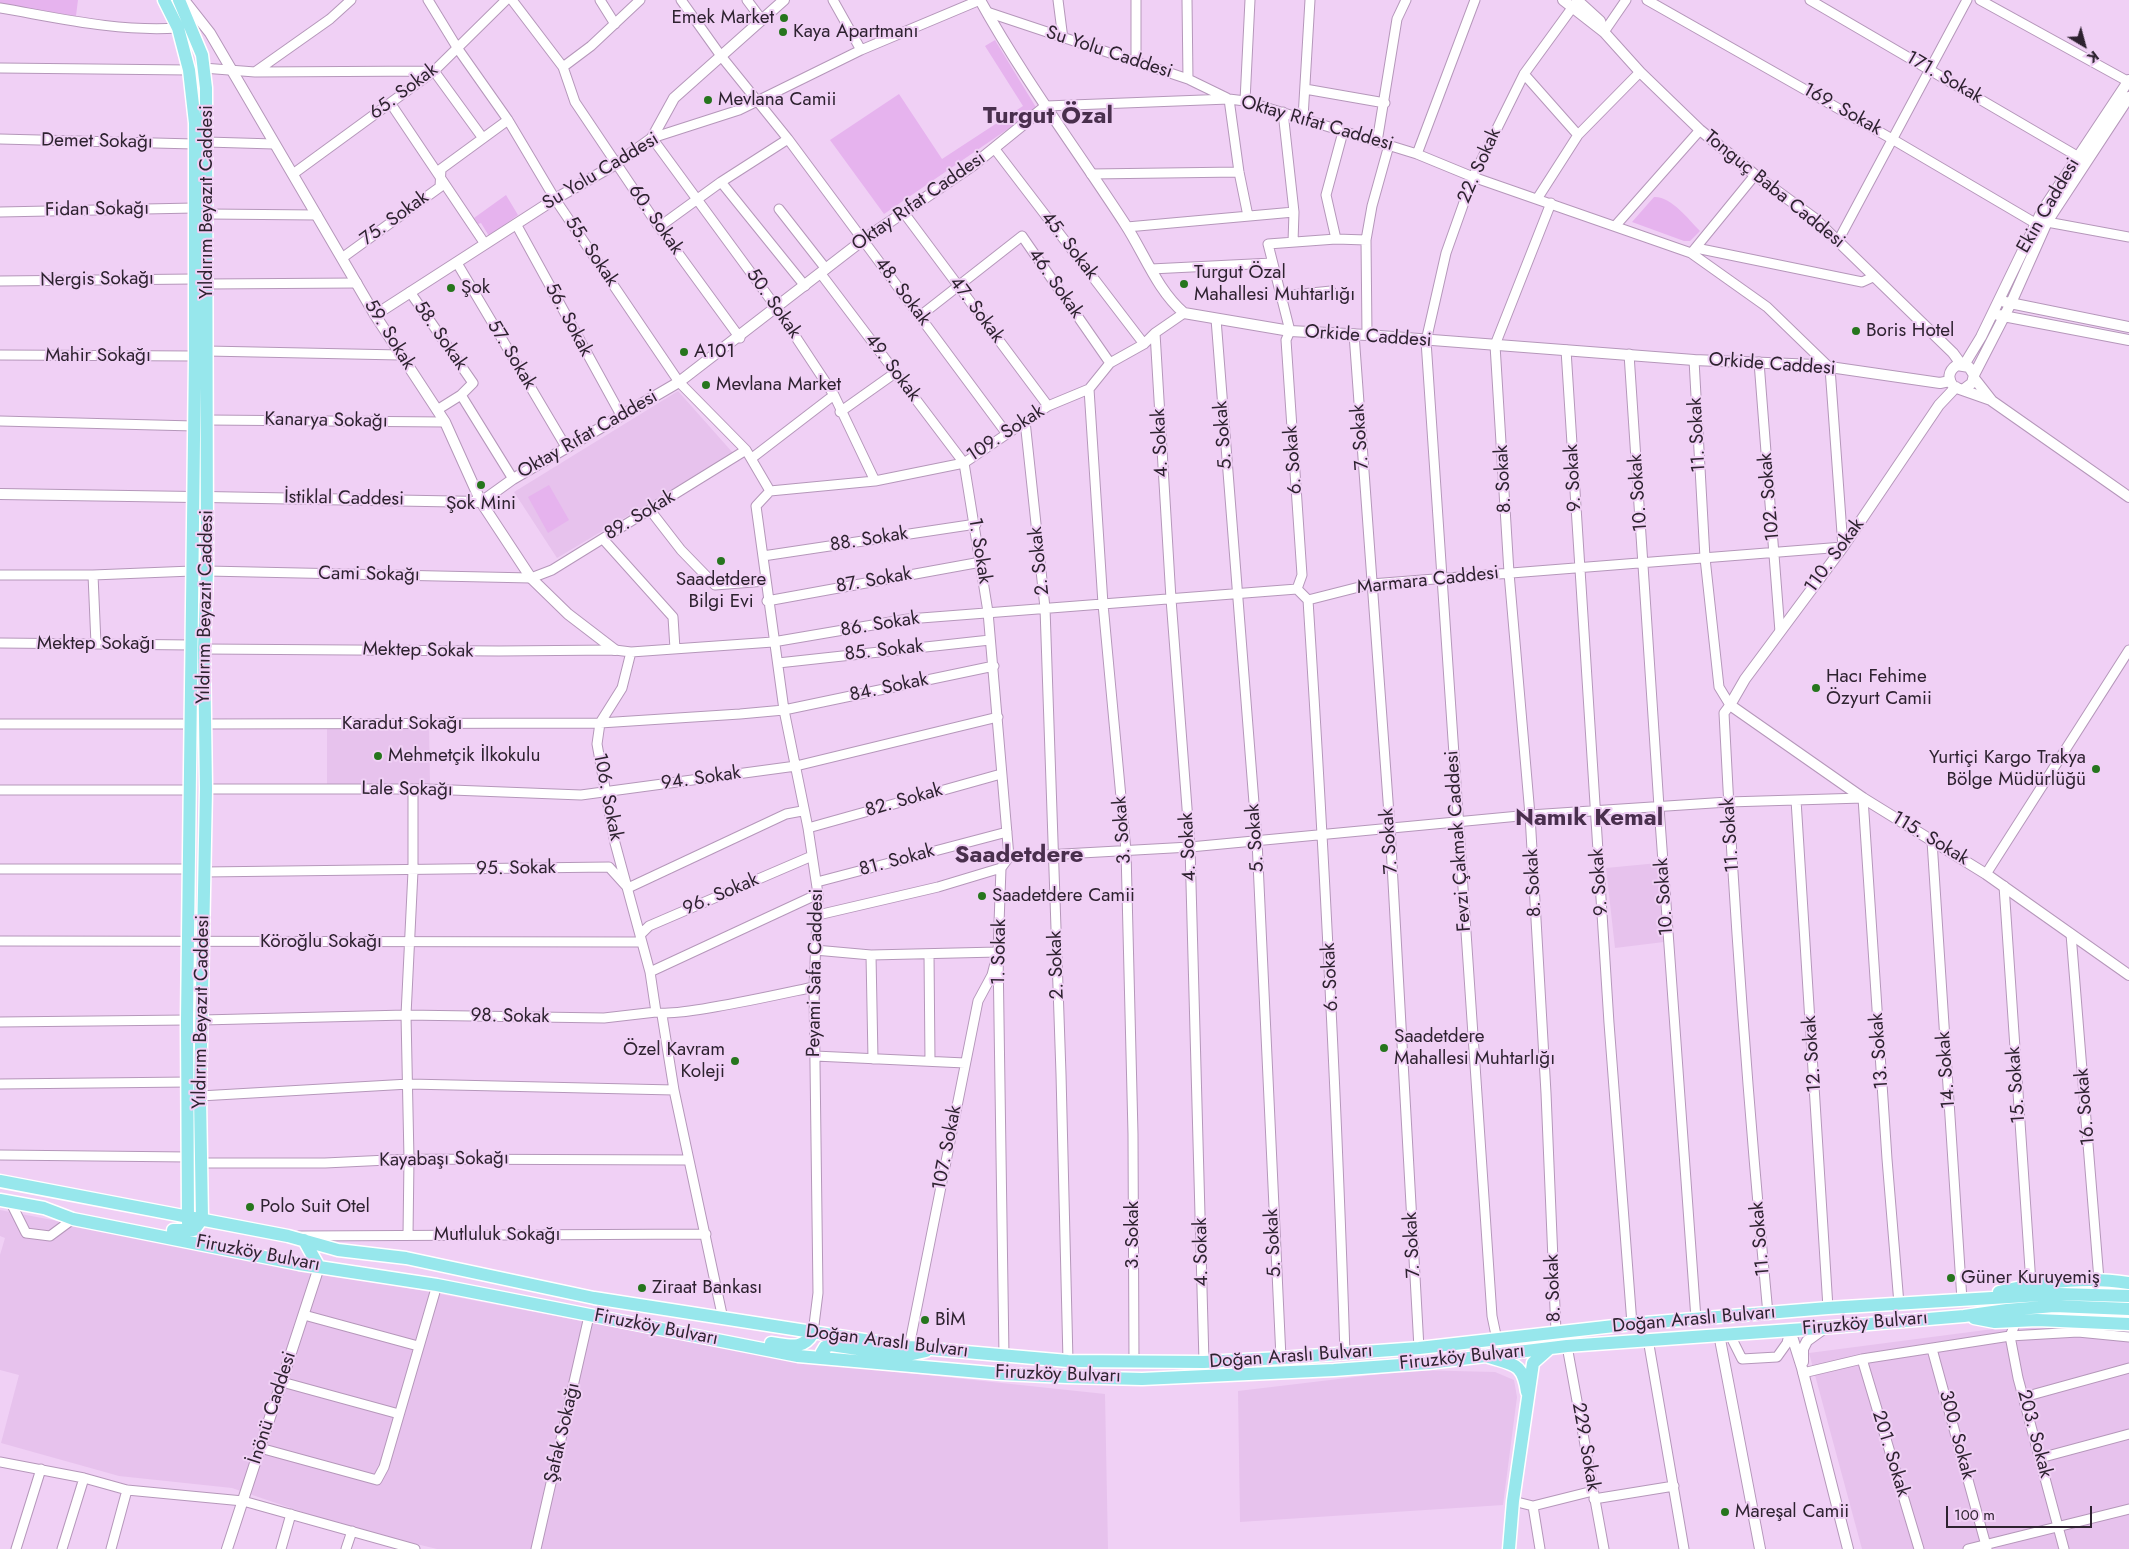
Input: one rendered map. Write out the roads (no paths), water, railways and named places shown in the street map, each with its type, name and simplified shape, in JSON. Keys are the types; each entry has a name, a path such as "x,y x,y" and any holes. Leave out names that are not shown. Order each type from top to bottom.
{"main road":[{"name":"Yıldırım Beyazıt Caddesi","path":"179,0 202,55 206,88 194,208 194,279 207,420 207,571 198,647"},
{"name":"Yıldırım Beyazıt Caddesi","path":"164,1 178,28 189,70 208,214 207,284 194,426 192,571 198,647 198,724 191,790 189,868 187,1020 189,1082 188,1216 191,1231"},
{"path":"193,497 207,498"},
{"name":"Yıldırım Beyazıt Caddesi","path":"198,724 206,789 200,1096 202,1219"},
{"name":"Firuzköy Bulvarı","path":"0,1181 288,1236 338,1250 406,1258 594,1298 723,1319"},
{"name":"Firuzköy Bulvarı","path":"5,1201 44,1208 78,1220 319,1266 437,1285 798,1356 1003,1374 1142,1378 1334,1370 1486,1356 1567,1346 1825,1328 2054,1306 2129,1309"},
{"path":"78,1220 114,1218 166,1229 191,1231 199,1226 202,1219"},
{"path":"191,1231 202,1243"},
{"path":"304,1240 319,1266"},
{"path":"1962,1300 2031,1284 2099,1280 2129,1283"},
{"name":"Doğan Araslı Bulvarı","path":"723,1319 909,1347 1004,1356 1068,1361 1204,1362 1419,1348 1632,1324 1828,1308 2058,1294 2129,1296"},
{"path":"1964,1316 1995,1322 2017,1320 2090,1321 2129,1324"},
{"path":"728,1342 739,1340 799,1346 809,1340 813,1333"},
{"path":"827,1358 823,1355 823,1349 831,1345 904,1356 933,1349"},
{"path":"1509,1549 1513,1501 1533,1363 1550,1348"},
{"path":"1486,1356 1516,1365 1522,1371 1528,1404"}],"street":[{"name":"59. Sokak","path":"184,0 210,33 375,315 445,422 481,502 531,578 568,614 615,650"},
{"path":"255,72 330,19 351,0"},
{"name":"55. Sokak","path":"428,0 458,49 508,120 555,199 679,382 746,450 770,491"},
{"name":"65. Sokak","path":"293,174 434,71 506,0"},
{"name":"60. Sokak","path":"512,0 564,67 575,102 659,227 740,338"},
{"path":"600,0 615,24"},
{"path":"564,67 640,0"},
{"name":"48. Sokak","path":"681,0 721,56 788,139 1007,434"},
{"path":"747,0 762,20"},
{"path":"652,138 674,98 784,0"},
{"path":"833,0 861,50"},
{"path":"980,0 1175,306 1184,313"},
{"name":"Su Yolu Caddesi","path":"375,315 555,199 616,164 652,138 739,110 861,50 980,0"},
{"path":"1059,0 1064,39"},
{"path":"1136,0 1136,62"},
{"path":"1187,0 1188,79"},
{"path":"1245,101 1250,0"},
{"path":"1303,118 1310,0"},
{"path":"1378,142 1398,19 1406,0"},
{"path":"1417,154 1475,0"},
{"name":"Tonguç Baba Caddesi","path":"1563,0 1574,4 1600,21 1604,32 1640,72 1700,130 1755,175 1814,218 1838,240 1873,277 1953,353 1956,377"},
{"path":"1604,32 1626,0"},
{"name":"169. Sokak","path":"1647,0 1892,138 2035,223"},
{"name":"171. Sokak","path":"1810,0 2078,156"},
{"path":"1838,240 1967,0"},
{"path":"1980,0 2129,82"},
{"name":"22. Sokak","path":"1426,341 1446,253 1473,177 1524,74 1574,4"},
{"path":"0,8 112,28 149,30 178,28"},
{"name":"Su Yolu Caddesi","path":"987,12 1188,79 1229,99"},
{"path":"0,68 189,70"},
{"path":"204,68 255,72 434,71 482,137"},
{"path":"1537,199 1578,135 1640,72"},
{"path":"1524,74 1578,135"},
{"name":"Ekin Caddesi","path":"2129,82 2035,223 2000,301 1956,377 1972,383 2047,222 2129,97"},
{"path":"1305,89 1385,103"},
{"path":"1229,99 1239,172 1248,216"},
{"name":"Oktay Rıfat Caddesi","path":"481,502 513,479 679,382 740,338 776,307 863,240 994,148 1046,106 1229,99 1245,101 1417,154 1473,177 1694,251 1767,308 1830,368"},
{"path":"390,104 485,244"},
{"path":"1283,112 1294,212 1293,242 1336,239 1366,240"},
{"name":"75. Sokak","path":"342,258 440,187 442,169 482,137 508,120"},
{"path":"1616,225 1700,130"},
{"path":"1336,239 1326,195 1343,132"},
{"name":"50. Sokak","path":"652,138 776,307 834,395 840,412 875,481"},
{"path":"659,227 721,182 788,139"},
{"name":"Demet Sokağı","path":"0,140 274,144"},
{"path":"1367,335 1366,240 1372,206 1389,145"},
{"name":"45. Sokak","path":"994,148 1144,344"},
{"path":"1091,174 1239,172"},
{"path":"1755,175 1694,251 1862,282 1873,277"},
{"path":"721,182 805,286"},
{"path":"1496,345 1551,203"},
{"name":"Fidan Sokağı","path":"0,212 194,208"},
{"name":"49. Sokak","path":"780,209 895,373 964,463"},
{"path":"1126,227 1294,212"},
{"name":"47. Sokak","path":"904,213 1048,406"},
{"path":"208,214 317,215"},
{"path":"2035,223 2047,222 2129,237"},
{"name":"56. Sokak","path":"516,224 621,415"},
{"name":"46. Sokak","path":"920,316 1022,236 1110,363"},
{"name":"6. Sokak","path":"1293,242 1268,244 1290,331 1286,340 1302,575 1297,589"},
{"name":"57. Sokak","path":"457,263 566,447"},
{"path":"1151,269 1272,263"},
{"name":"Nergis Sokağı","path":"0,282 194,279"},
{"path":"207,284 357,283"},
{"path":"1282,296 1331,291"},
{"name":"58. Sokak","path":"410,292 472,383 461,395 513,479"},
{"path":"2000,301 2129,327"},
{"name":"109. Sokak","path":"770,491 875,481 964,463 1048,406 1089,389 1110,363 1144,344 1155,333 1184,313"},
{"name":"Orkide Caddesi","path":"1184,313 1290,331 1354,334 1694,360 1816,364 1830,368 1940,383 1956,377"},
{"path":"1992,314 2129,340"},
{"name":"5. Sokak","path":"1216,319 1236,594 1257,841 1281,1358"},
{"name":"4. Sokak","path":"1155,333 1171,599 1190,847 1204,1362"},
{"name":"7. Sokak","path":"1354,334 1390,828 1419,1348"},
{"name":"Fevzi Çakmak Caddesi","path":"1426,341 1492,1307 1497,1340"},
{"name":"8. Sokak","path":"1496,345 1509,573 1530,815 1546,1093 1556,1332"},
{"name":"9. Sokak","path":"1566,350 1595,811 1632,1324"},
{"name":"10. Sokak","path":"1629,354 1696,1320"},
{"name":"Mahir Sokağı","path":"0,355 400,355"},
{"name":"11. Sokak","path":"1694,360 1705,558 1719,687 1730,705 1724,713 1728,802 1754,1161 1768,1314"},
{"name":"102. Sokak","path":"1759,362 1780,632"},
{"name":"Tonguç Baba Caddesi","path":"1956,377 1969,367 1974,376"},
{"path":"1830,368 1843,547"},
{"path":"840,412 895,373"},
{"path":"1974,376 1992,401"},
{"path":"1956,377 2129,497"},
{"name":"110. Sokak","path":"1730,705 1780,632 1843,547 1939,405 1942,395 1956,377"},
{"name":"3. Sokak","path":"1089,389 1103,604 1126,851 1133,1134 1134,1362"},
{"path":"437,410 461,395"},
{"path":"752,458 834,395"},
{"name":"Kanarya Sokağı","path":"207,420 445,422"},
{"name":"2. Sokak","path":"1026,421 1046,608 1068,1361"},
{"path":"0,422 194,426"},
{"name":"89. Sokak","path":"531,578 552,570 746,450"},
{"name":"1. Sokak","path":"964,463 976,524 988,612 994,666 1008,857"},
{"name":"Peyami Safa Caddesi","path":"770,491 756,506 767,601 784,710 796,766 802,811 808,828 818,894 814,987 818,1293 813,1316 813,1333"},
{"path":"0,494 193,497"},
{"name":"İstiklal Caddesi","path":"207,498 481,502"},
{"path":"650,510 681,550 715,585 766,581"},
{"name":"88. Sokak","path":"763,556 976,524"},
{"path":"603,538 673,617 675,649"},
{"name":"Marmara Caddesi","path":"1308,600 1371,584 1843,547"},
{"name":"87. Sokak","path":"767,601 981,562"},
{"path":"0,575 94,575 192,571"},
{"name":"Cami Sokağı","path":"207,571 531,578"},
{"path":"94,575 96,644"},
{"path":"988,612 1297,589 1308,600"},
{"name":"6. Sokak","path":"1308,600 1337,1104 1345,1354"},
{"name":"86. Sokak","path":"675,649 773,642 908,619 988,612"},
{"name":"85. Sokak","path":"778,664 990,640"},
{"name":"Mektep Sokağı","path":"0,643 198,647"},
{"name":"Mektep Sokak","path":"198,647 499,652 615,650 630,652 675,649"},
{"path":"1986,874 2129,650"},
{"name":"106. Sokak","path":"630,652 622,688 600,723 597,744 615,843 650,972 688,1160 706,1234"},
{"name":"84. Sokak","path":"600,723 784,710 994,666"},
{"name":"115. Sokak","path":"1730,705 1862,798 2004,886 2129,975"},
{"name":"94. Sokak","path":"607,791 796,766 998,717"},
{"name":"Karadut Sokağı","path":"0,724 600,723"},
{"name":"82. Sokak","path":"808,828 1001,774"},
{"name":"Lale Sokağı","path":"206,789 413,789 581,795 607,791"},
{"path":"408,1235 409,1084 406,1015 413,871 413,789"},
{"path":"0,790 191,790"},
{"path":"818,915 938,887 1001,868 1008,857 1190,847 1530,815 1728,802 1862,798"},
{"name":"13. Sokak","path":"1862,798 1899,1304"},
{"name":"12. Sokak","path":"1796,800 1828,1308"},
{"path":"628,888 786,814 802,811"},
{"name":"81. Sokak","path":"817,882 1007,832"},
{"name":"14. Sokak","path":"1932,841 1962,1300"},
{"name":"96. Sokak","path":"640,939 649,926 812,856"},
{"name":"95. Sokak","path":"204,872 413,871 609,867 628,888"},
{"path":"0,869 189,868"},
{"name":"1. Sokak","path":"1001,868 998,952 1004,1356"},
{"name":"15. Sokak","path":"2004,886 2031,1284"},
{"path":"650,972 818,894"},
{"name":"16. Sokak","path":"2071,934 2099,1280"},
{"name":"Köroğlu Sokağı","path":"0,941 410,942 640,939"},
{"path":"815,950 872,955 998,952"},
{"name":"107. Sokak","path":"909,1347 978,1001 992,976 998,952"},
{"path":"929,954 930,1061"},
{"path":"872,955 872,1059"},
{"name":"98. Sokak","path":"202,1020 406,1015 604,1018 659,1014 814,987"},
{"path":"0,1022 187,1020"},
{"path":"814,1056 965,1063"},
{"path":"0,1084 189,1082"},
{"path":"200,1096 409,1084 674,1090"},
{"path":"0,1155 188,1157"},
{"name":"Kayabaşı Sokağı","path":"201,1163 325,1163 409,1159 688,1160"},
{"path":"5,1201 26,1233 50,1236 78,1220"},
{"path":"706,1234 723,1319"},
{"name":"Mutluluk Sokağı","path":"288,1236 706,1234"},
{"name":"İnönü Caddesi","path":"227,1549 319,1266"},
{"path":"2099,1280 2129,1276"},
{"path":"260,1448 377,1480 384,1467 437,1285"},
{"path":"304,1315 418,1346"},
{"name":"Şafak Sokağı","path":"536,1549 589,1316"},
{"path":"791,1330 805,1324 813,1316"},
{"path":"2010,1336 2017,1320"},
{"path":"1995,1322 2010,1336"},
{"path":"1802,1370 1803,1349 1806,1341 1825,1328"},
{"path":"1724,1334 1742,1359 1776,1357 1787,1343 1790,1330"},
{"path":"1790,1330 1848,1549"},
{"path":"1802,1370 2010,1336 2078,1332 2129,1337"},
{"path":"1724,1334 1760,1549"},
{"name":"203. Sokak","path":"2010,1336 2064,1549"},
{"path":"1648,1339 1684,1549"},
{"name":"229. Sokak","path":"1567,1346 1604,1549"},
{"name":"300. Sokak","path":"1932,1350 1986,1546"},
{"name":"201. Sokak","path":"1862,1359 1919,1549"},
{"path":"2024,1396 2129,1368"},
{"path":"282,1382 399,1414"},
{"path":"2040,1458 2129,1434"},
{"path":"0,1462 84,1478 127,1490 243,1500 410,1548"},
{"path":"16,1549 41,1469"},
{"path":"62,1549 84,1478"},
{"path":"1513,1501 1532,1506 1593,1495 1674,1486"},
{"path":"111,1549 127,1490"},
{"path":"1532,1506 1540,1549"},
{"path":"1968,1549 1986,1546 2129,1508"},
{"path":"281,1549 291,1514"},
{"path":"346,1549 352,1531"}],"place":[{"name":"Emek Market","path":"784,18"},
{"name":"Kaya Apartmanı","path":"783,32"},
{"name":"Mevlana Camii","path":"708,100"},
{"name":"Turgut Özal Mahallesi Muhtarlığı","path":"1184,284"},
{"name":"Şok","path":"451,288"},
{"name":"Boris Hotel","path":"1856,331"},
{"name":"A101","path":"684,352"},
{"name":"Mevlana Market","path":"706,385"},
{"name":"Şok Mini","path":"481,485"},
{"name":"Saadetdere Bilgi Evi","path":"721,561"},
{"name":"Hacı Fehime Özyurt Camii","path":"1816,688"},
{"name":"Mehmetçik İlkokulu","path":"378,756"},
{"name":"Yurtiçi Kargo Trakya Bölge Müdürlüğü","path":"2096,769"},
{"name":"Saadetdere Camii","path":"982,896"},
{"name":"Saadetdere Mahallesi Muhtarlığı","path":"1384,1048"},
{"name":"Özel Kavram Koleji","path":"735,1061"},
{"name":"Polo Suit Otel","path":"250,1207"},
{"name":"Güner Kuruyemiş","path":"1951,1278"},
{"name":"Ziraat Bankası","path":"642,1288"},
{"name":"BİM","path":"925,1320"},
{"name":"Mareşal Camii","path":"1725,1512"}],"district":[{"name":"Turgut Özal","path":"1048,117"},
{"name":"Namık Kemal","path":"1589,819"},
{"name":"Saadetdere","path":"1019,856"}]}
